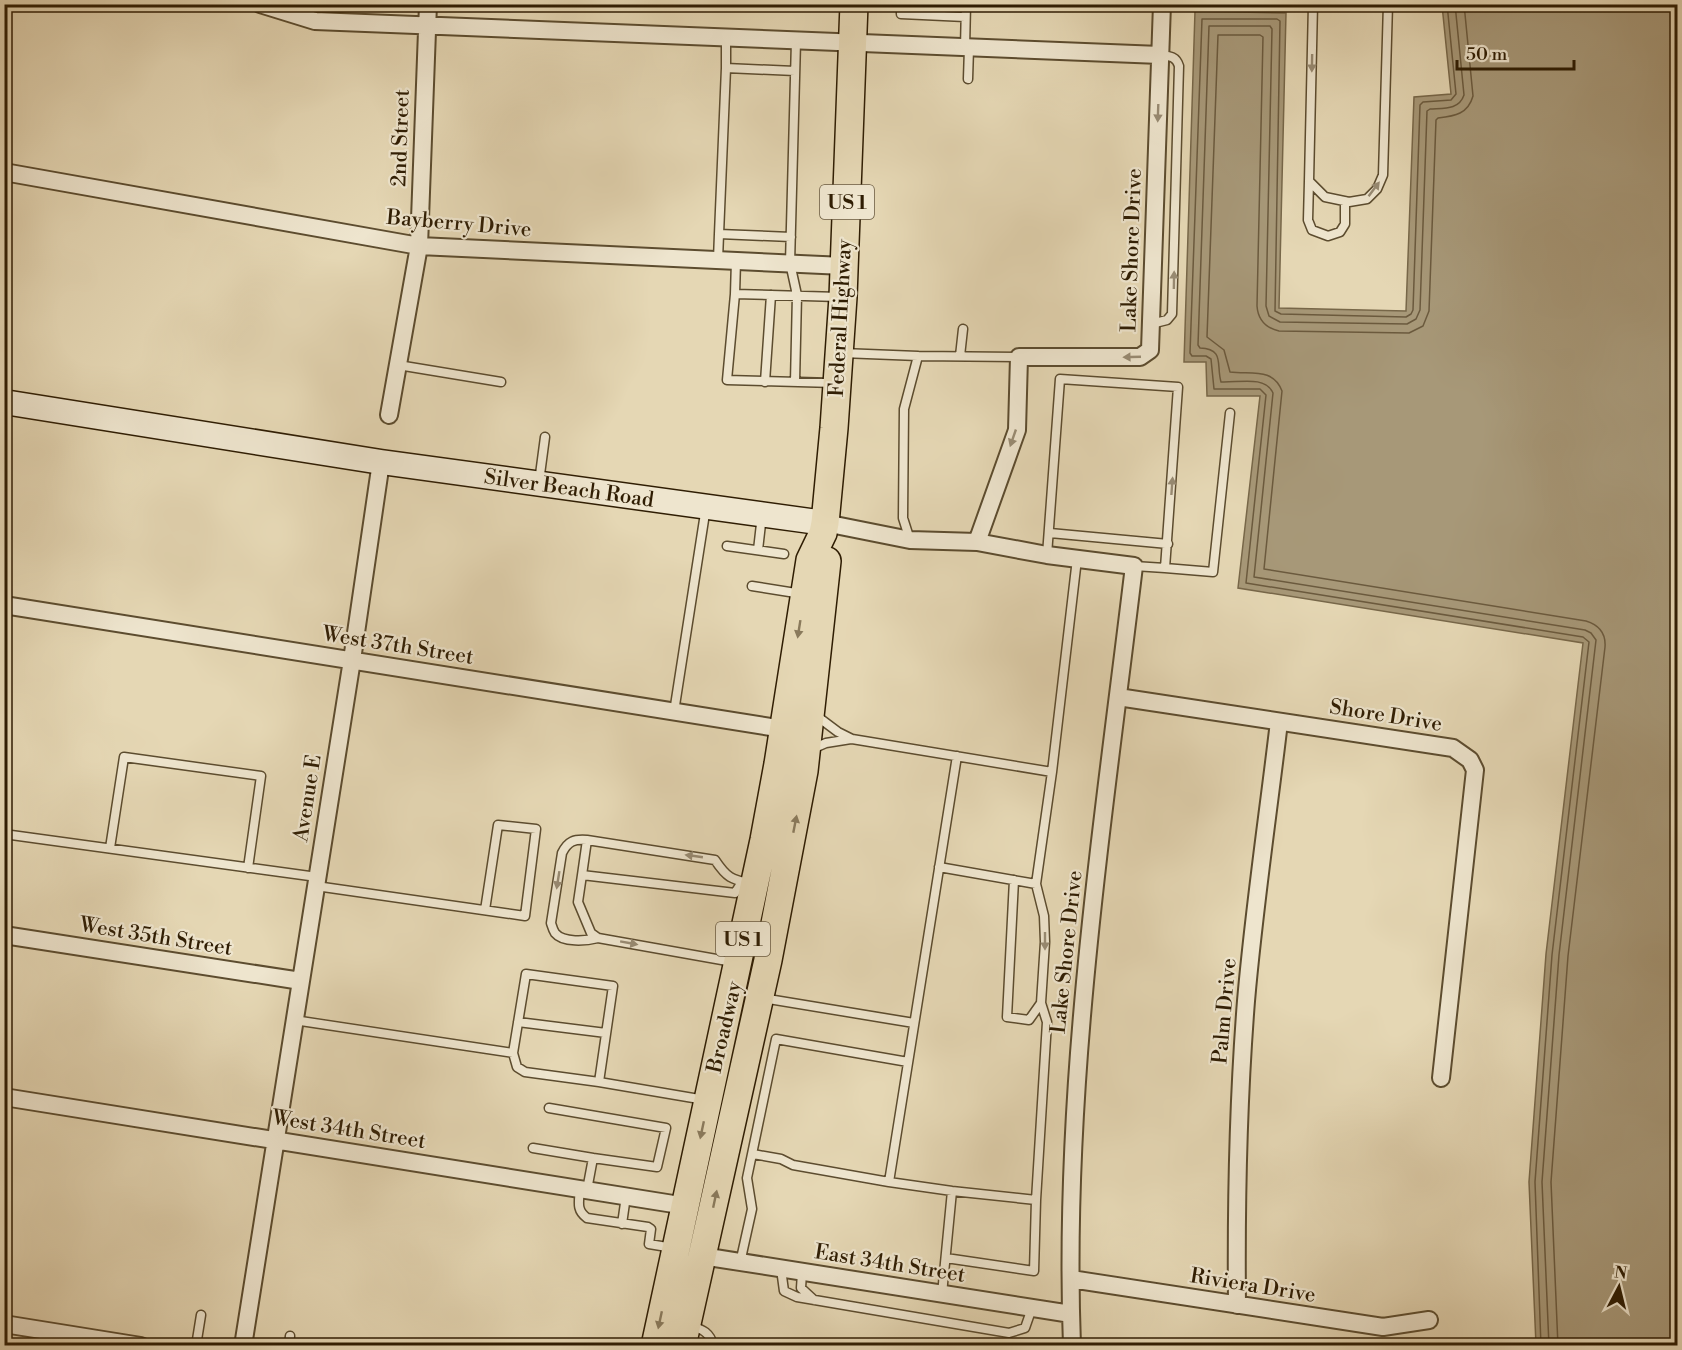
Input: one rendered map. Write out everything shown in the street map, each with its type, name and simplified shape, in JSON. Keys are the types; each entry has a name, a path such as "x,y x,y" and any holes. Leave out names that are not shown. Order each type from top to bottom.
{"main road":[{"name":"Federal Highway","path":"824,528 843,297 854,4"},
{"name":"Broadway","path":"655,1346 739,963 748,883 764,840 810,560 824,528"},
{"name":"Broadway","path":"684,1335 790,849 807,751 828,563 824,528"},
{"path":"759,998 749,990 747,980 772,858 769,846 764,840"},
{"path":"686,1206 702,1256"}],"street":[{"path":"261,4 315,21 1160,55"},
{"name":"2nd Street","path":"389,415 418,246 428,4"},
{"name":"Lake Shore Drive","path":"1019,357 1140,357 1150,350 1162,4"},
{"name":"Bayberry Drive","path":"4,172 418,246 844,266"},
{"path":"977,542 1017,430 1019,357"},
{"name":"Silver Beach Road","path":"4,402 381,462 762,515 824,528 910,540 977,542 1047,555 1134,566"},
{"name":"Avenue E","path":"243,1346 352,660 381,462"},
{"name":"Lake Shore Drive","path":"1072,1346 1072,1177 1076,1077 1084,988 1134,566"},
{"name":"West 37th Street","path":"4,606 783,729"},
{"name":"Shore Drive","path":"1118,697 1453,748 1470,760 1475,770 1441,1078"},
{"name":"Palm Drive","path":"1237,1305 1238,1131 1246,1000 1279,722"},
{"name":"West 35th Street","path":"4,935 300,981"},
{"name":"West 34th Street","path":"4,1097 686,1206"},
{"name":"East 34th Street","path":"702,1256 1071,1314"},
{"name":"Riviera Drive","path":"1071,1279 1383,1327 1429,1320"},
{"path":"4,1323 141,1346"}],"lane":[{"path":"901,4 901,14 965,17"},
{"path":"966,4 968,79"},
{"path":"1313,4 1308,220 1312,230 1328,236 1340,232 1345,224 1345,201"},
{"path":"1309,180 1325,197 1345,201 1367,199 1377,189 1383,175 1388,4"},
{"path":"718,260 726,38"},
{"path":"795,382 797,296 790,263 796,41"},
{"path":"726,68 795,71"},
{"path":"719,234 791,237"},
{"path":"736,261 727,380 837,383"},
{"path":"735,294 843,297"},
{"path":"765,382 771,295"},
{"path":"960,356 963,329"},
{"path":"839,352 918,356 1019,357"},
{"path":"910,540 903,518 904,409 918,356"},
{"path":"398,365 501,382"},
{"path":"1047,555 1060,379 1178,387 1165,568"},
{"path":"1134,566 1213,572 1230,413"},
{"path":"539,484 545,437"},
{"path":"674,711 706,507"},
{"path":"758,550 762,515"},
{"path":"1050,533 1168,544"},
{"path":"727,546 784,554"},
{"path":"946,1258 1034,1271 1047,1022 1041,1003 1045,942 1044,916 1036,884 1052,772 1077,559"},
{"path":"752,586 805,594"},
{"path":"811,712 838,732 852,739 1052,772"},
{"path":"807,751 826,743 852,739"},
{"path":"889,1182 957,756"},
{"path":"111,848 124,757 261,776 248,868"},
{"path":"4,834 248,868 317,881 485,910 525,916 536,829 498,825 485,910"},
{"path":"587,840 578,902 591,933 598,938"},
{"path":"739,963 598,938 587,941 564,938 555,933 551,923 562,853 571,841 587,840 715,860 732,880 748,883"},
{"path":"939,867 1036,884"},
{"path":"582,875 735,893 748,883"},
{"path":"1014,880 1007,1017 1029,1020 1041,1003"},
{"path":"599,1082 613,986 526,974 513,1053 517,1067 525,1072 708,1100"},
{"path":"759,998 914,1023"},
{"path":"294,1020 513,1053"},
{"path":"518,1022 606,1033"},
{"path":"740,1263 752,1209 747,1178 776,1039 908,1062"},
{"path":"533,1148 657,1167 666,1128 549,1108"},
{"path":"753,1154 781,1159 793,1166 889,1182 1036,1200"},
{"path":"593,1158 578,1209 581,1214 587,1218 648,1227 651,1229 649,1244 676,1248"},
{"path":"942,1294 952,1191"},
{"path":"622,1224 626,1196"},
{"path":"781,1269 784,1291 797,1297 1009,1334 1025,1328 1032,1308"},
{"path":"802,1273 801,1288 814,1300"},
{"path":"196,1346 201,1315"},
{"path":"684,1335 706,1332 713,1346"}],"water":[{"path":"1442,5 1677,5 1677,1345 1536,1345 1529,1182 1546,954 1583,643 1238,588 1260,396 1207,396 1206,362 1184,362 1195,11 1286,13 1279,308 1406,311 1414,97 1451,94"}]}
